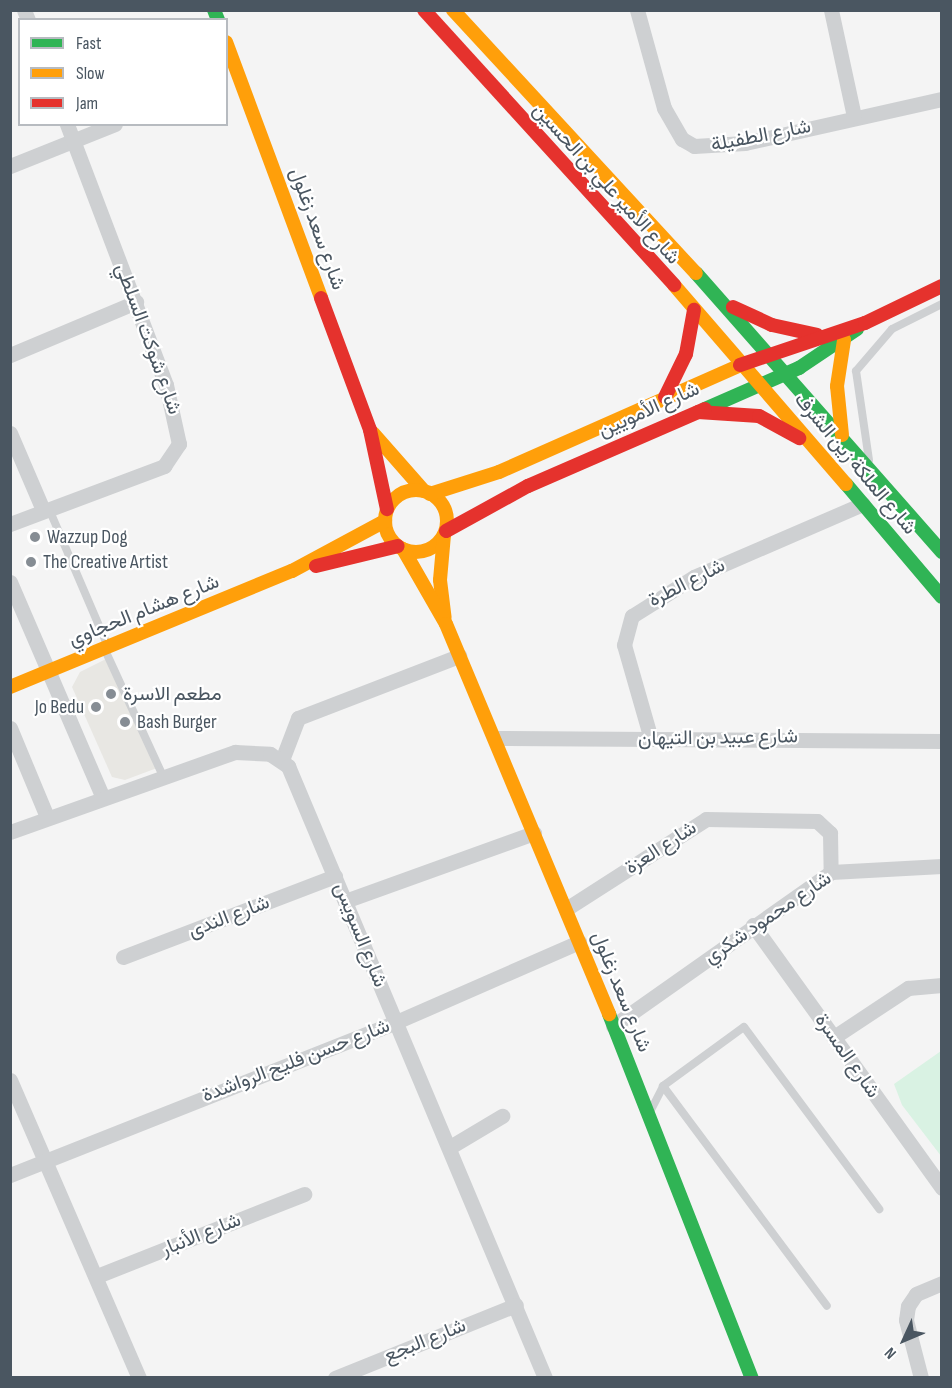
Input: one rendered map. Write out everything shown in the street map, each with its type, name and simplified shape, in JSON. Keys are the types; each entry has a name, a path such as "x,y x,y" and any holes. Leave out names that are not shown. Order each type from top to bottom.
{"main road":[{"name":"شارع الأمير علي بن الحسين","path":"424,10 761,383"},
{"name":"شارع الأمير علي بن الحسين","path":"453,10 719,301 787,372"},
{"name":"شارع سعد زغلول","path":"228,47 370,430 386,515"},
{"name":"شارع الأمويين","path":"427,492 499,472 768,353 864,322 942,286"},
{"path":"719,301 772,325 821,335"},
{"path":"665,398 686,354 694,310"},
{"name":"شارع الأمويين","path":"445,533 528,486 787,372 844,340 864,322"},
{"path":"842,435 837,379 844,340"},
{"name":"شارع الملكة زين الشرف","path":"787,372 942,552"},
{"name":"شارع الملكة زين الشرف","path":"761,383 942,597"},
{"path":"692,412 759,416 820,452"},
{"name":"شارع سعد زغلول","path":"370,430 427,492"},
{"path":"406,492 427,492 445,509 445,533 422,552 400,548 386,515 406,492"},
{"name":"شارع هشام الحجاوي","path":"10,687 292,571 386,515"},
{"name":"شارع سعد زغلول","path":"445,533 440,580 446,624"},
{"name":"شارع سعد زغلول","path":"400,548 446,624 495,738 650,1113 752,1377"},
{"name":"شارع هشام الحجاوي","path":"292,571 400,548"}],"street":[{"name":"شارع الطفيلة","path":"637,10 664,108 682,139 694,146 745,142 854,116 942,99"},
{"path":"831,10 854,116"},
{"name":"شارع شوكت السلطي","path":"10,524 164,466 178,450 178,422 136,302 68,126"},
{"path":"10,166 111,126"},
{"path":"10,355 136,302"},
{"path":"10,433 45,509"},
{"name":"شارع الطرة","path":"651,739 624,645 632,616 694,577 863,504"},
{"path":"10,582 102,796"},
{"path":"10,832 162,774 244,751 282,760 294,723 302,715 459,656"},
{"path":"10,728 47,817"},
{"name":"شارع عبيد بن التيهان","path":"495,738 942,741"},
{"name":"شارع السويس","path":"282,760 301,789 345,902 546,1377"},
{"name":"شارع العزة","path":"566,909 706,819 817,821 830,833 831,872"},
{"path":"345,902 534,833"},
{"name":"شارع محمود شكري","path":"614,1026 753,925 831,872 942,866"},
{"name":"شارع الندى","path":"123,957 335,876"},
{"name":"شارع المسرة","path":"753,925 942,1188"},
{"name":"شارع حسن فليح الرواشدة","path":"10,1174 396,1022 579,942"},
{"path":"834,1037 908,988 942,985"},
{"path":"10,1080 139,1377"},
{"path":"450,1147 502,1116"},
{"name":"شارع الأنبار","path":"97,1276 304,1194"},
{"path":"921,1377 906,1320 908,1306 922,1290 942,1283"},
{"name":"شارع البجع","path":"335,1377 516,1305"}],"lane":[{"path":"870,467 856,371 892,328 942,304"},
{"path":"45,509 162,774"},
{"path":"650,1113 663,1086 744,1027 879,1209"},
{"path":"663,1086 827,1306"}],"shaded area":[{"path":"108,658 157,768 125,780 112,777 72,687 80,672"}],"green space":[{"path":"941,1051 941,1156 902,1105 894,1084"}],"traffic: fast":[{"path":"214,10 217,18"},
{"path":"696,273 942,552"},
{"path":"705,409 799,368 857,329"},
{"path":"846,484 942,597"},
{"path":"609,1014 752,1378"}],"traffic: slow":[{"path":"453,10 696,273"},
{"path":"228,47 321,298"},
{"path":"674,285 846,484"},
{"path":"842,435 837,386 844,340"},
{"path":"430,494 499,472 740,365"},
{"path":"373,433 424,491"},
{"path":"416,490 428,492 438,499 445,509 447,521 445,533 438,543 428,550 416,552 404,550 394,543 387,533 385,521 387,509 394,499 404,492 416,490"},
{"path":"10,687 292,571 385,521"},
{"path":"444,535 440,580 445,618"},
{"path":"403,549 446,624 609,1014"}],"traffic: jam":[{"path":"424,10 674,285"},
{"path":"740,365 865,323 942,286"},
{"path":"321,298 370,430 387,509"},
{"path":"733,307 772,325 817,335"},
{"path":"665,397 686,354 694,310"},
{"path":"446,531 528,486 705,409"},
{"path":"698,412 759,416 799,438"},
{"path":"316,566 398,546"}],"place":[{"name":"Wazzup Dog","path":"35,537"},
{"name":"The Creative Artist","path":"31,562"},
{"name":"مطعم الاسرة","path":"111,694"},
{"name":"Jo Bedu","path":"96,707"},
{"name":"Bash Burger","path":"125,722"}]}
